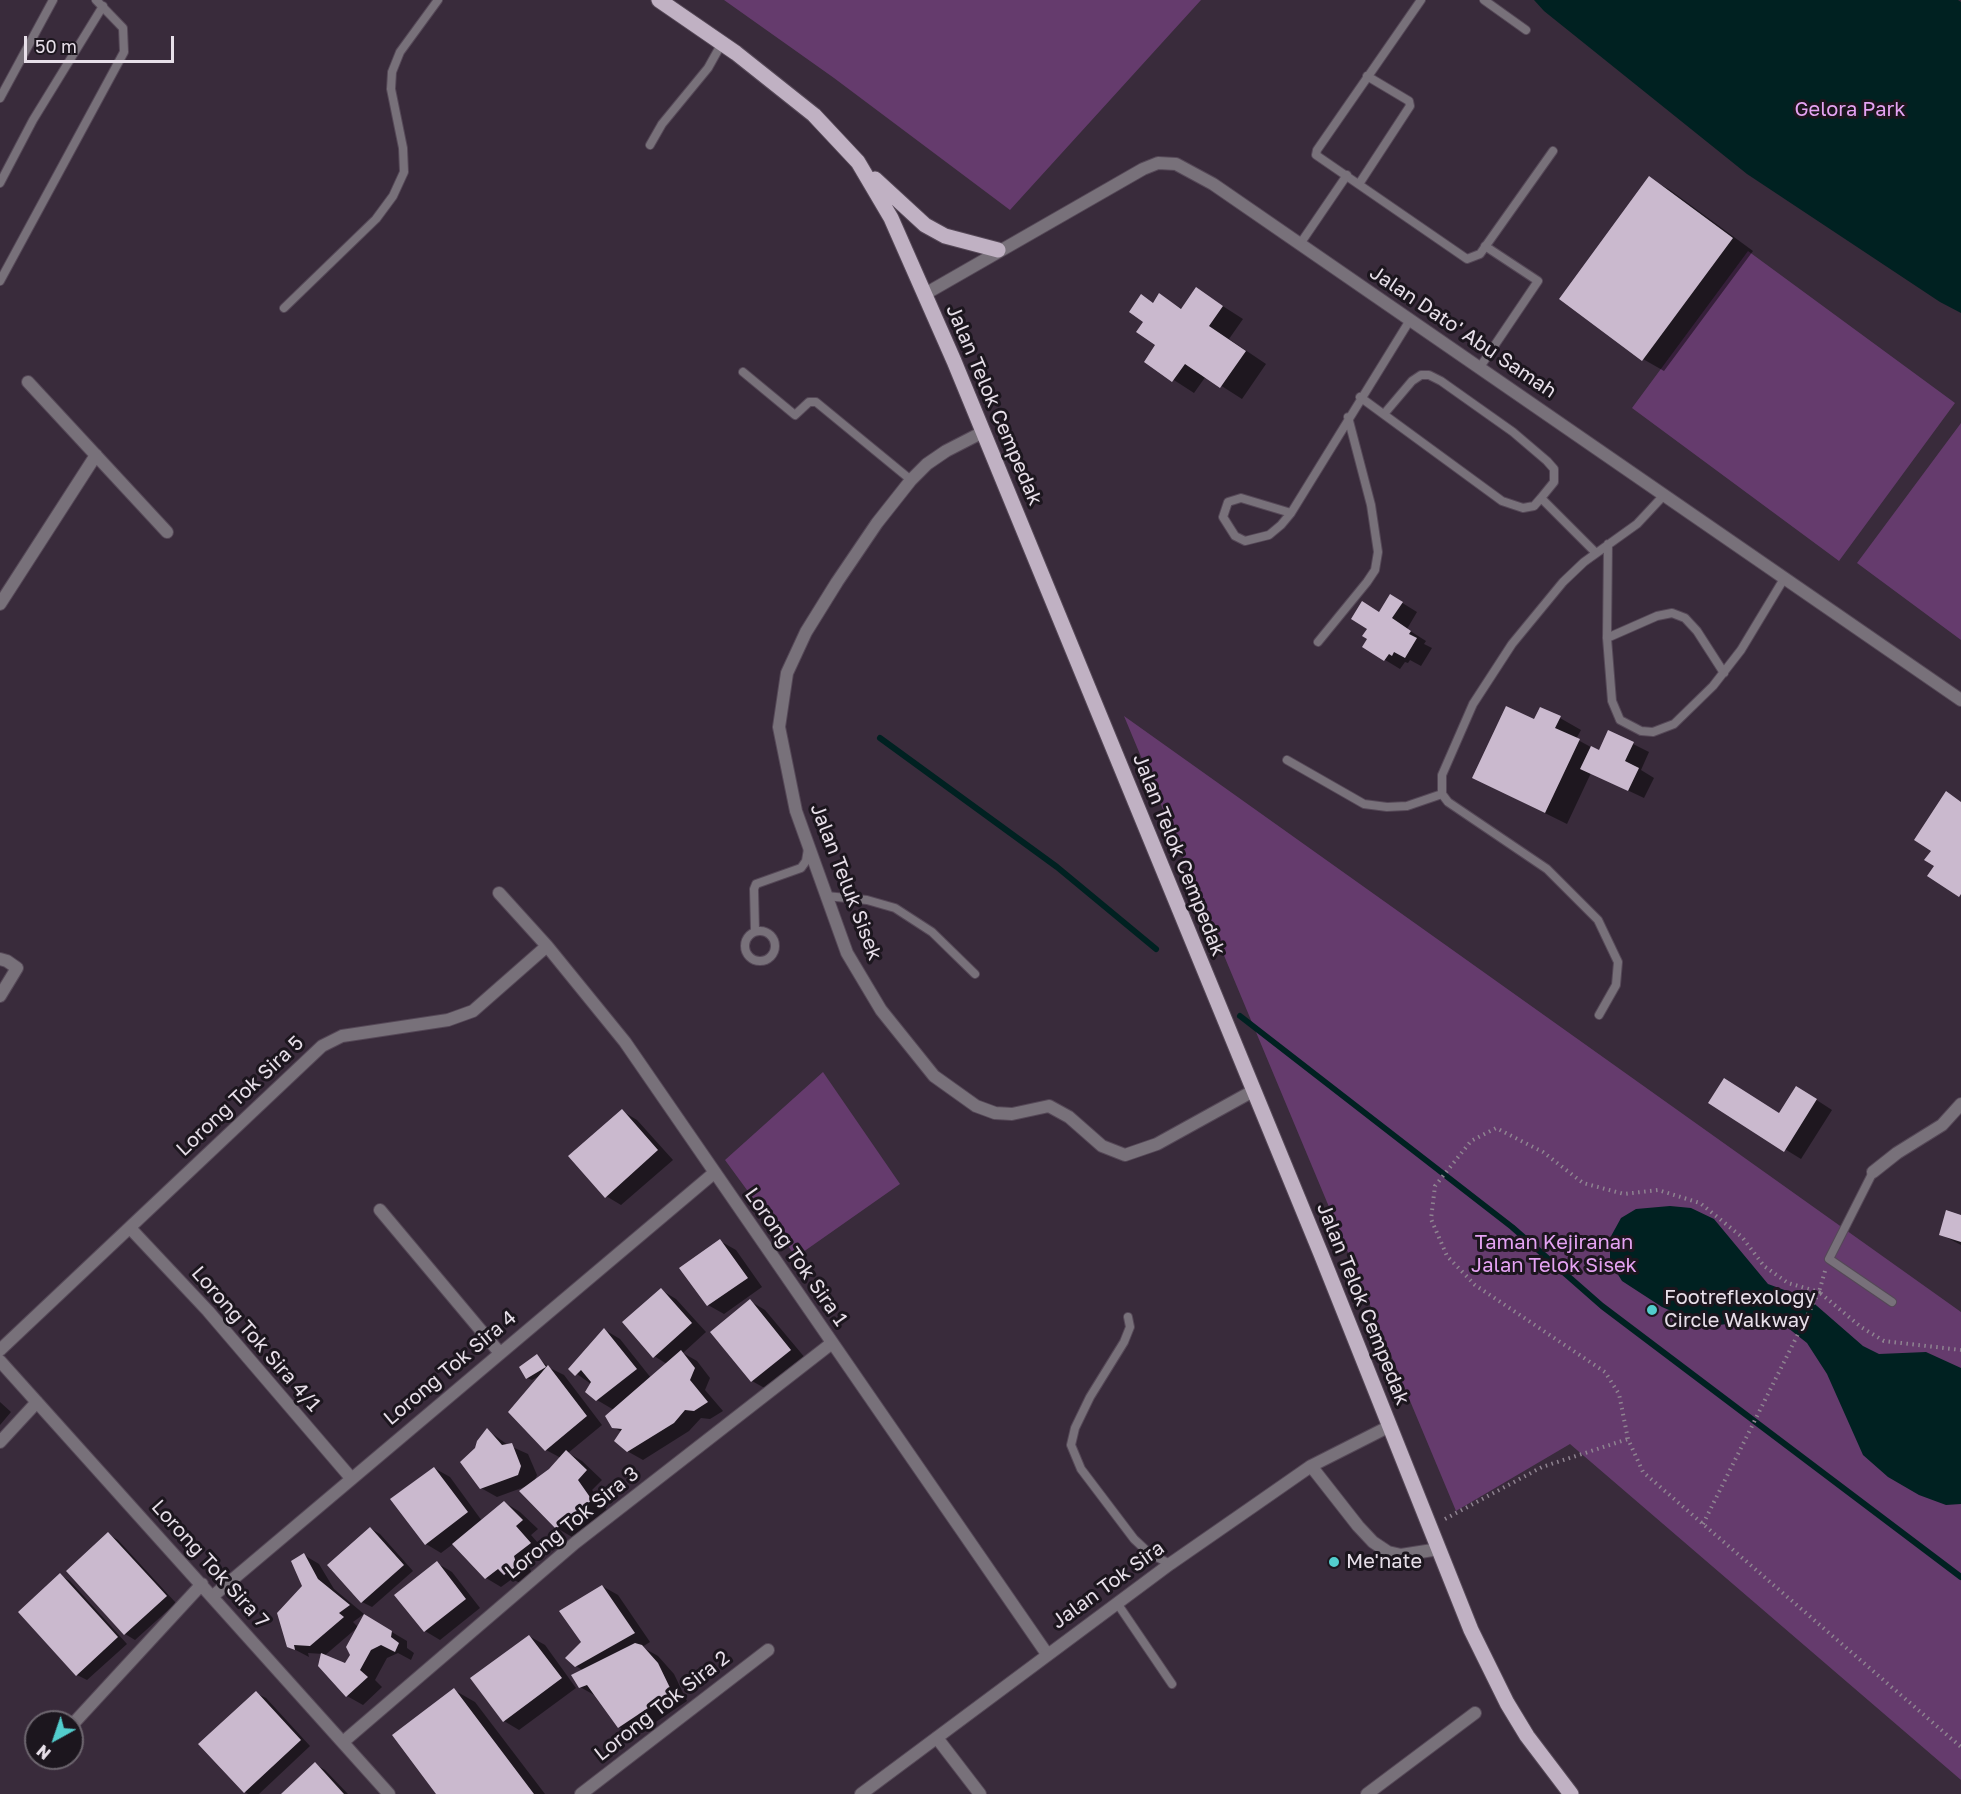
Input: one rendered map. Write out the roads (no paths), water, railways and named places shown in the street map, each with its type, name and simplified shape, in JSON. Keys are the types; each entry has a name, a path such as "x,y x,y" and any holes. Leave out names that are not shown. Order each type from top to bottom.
{"main road":[{"name":"Jalan Telok Cempedak","path":"659,0 722,44 814,115 858,162 891,218 983,432 1390,1426 1471,1630 1507,1702 1527,1736 1571,1794"},
{"path":"858,162 925,225 945,236 998,250"}],"street":[{"name":"Jalan Dato' Abu Samah","path":"925,294 1133,174 1158,163 1176,164 1194,171 1961,700"},
{"path":"28,382 167,532"},
{"name":"Jalan Teluk Sisek","path":"983,432 946,451 927,464 911,480 877,523 837,582 806,632 787,673 779,727 796,811 848,953 881,1010 934,1076 976,1106 995,1113 1012,1114 1049,1106 1059,1109 1102,1146 1125,1155 1157,1144 1253,1091"},
{"path":"0,604 96,455"},
{"name":"Lorong Tok Sira 1","path":"499,893 548,946 625,1042 1047,1654"},
{"name":"Lorong Tok Sira 5","path":"0,1350 322,1046 342,1036 447,1020 472,1011 548,946"},
{"path":"0,959 17,968 0,996"},
{"path":"1873,1172 1896,1153 1942,1125 1961,1104"},
{"name":"Lorong Tok Sira 4","path":"213,1596 499,1352 714,1173"},
{"path":"380,1210 499,1352"},
{"name":"Lorong Tok Sira 4/1","path":"130,1228 208,1311 351,1478"},
{"name":"Lorong Tok Sira 3","path":"343,1742 575,1543 832,1343"},
{"name":"Lorong Tok Sira 7","path":"0,1361 389,1794"},
{"path":"0,1442 37,1402"},
{"name":"Jalan Tok Sira","path":"861,1794 1170,1564 1311,1466 1390,1426"},
{"path":"1311,1466 1358,1526 1373,1542 1388,1552 1401,1555 1439,1549"},
{"path":"84,1712 202,1584"},
{"name":"Lorong Tok Sira 2","path":"581,1794 768,1650"},
{"path":"1367,1794 1474,1713"},
{"path":"937,1738 980,1794"}],"lane":[{"path":"0,98 53,0"},
{"path":"284,308 376,219 393,196 404,172 403,148 392,89 392,72 400,52 438,0"},
{"path":"1421,0 1367,76 1317,150 1316,155 1467,259 1480,254 1553,151"},
{"path":"1484,0 1526,30"},
{"path":"0,183 99,3 123,28 124,52 0,281"},
{"path":"650,145 662,124 708,68 722,44"},
{"path":"1359,184 1410,106 1409,101 1367,76"},
{"path":"1300,244 1347,175"},
{"path":"1480,367 1538,281 1485,246"},
{"path":"1291,513 1241,498 1228,502 1223,517 1227,527 1245,541 1257,540 1269,535 1291,513 1360,397 1410,320"},
{"path":"743,372 795,415 809,402 816,402 911,480"},
{"path":"1360,397 1502,501 1523,508 1534,506 1554,482 1554,470 1547,460 1513,432 1441,381 1421,375 1412,381 1384,414"},
{"path":"1318,642 1375,570 1378,552 1371,505 1348,417"},
{"path":"1599,1015 1616,985 1618,962 1598,920 1547,869 1448,802 1442,794 1442,775 1473,704 1491,674 1563,582 1596,553 1650,513 1665,494"},
{"path":"1541,498 1596,553"},
{"path":"1608,544 1607,639 1610,684 1615,711 1620,720 1641,731 1653,732 1674,724 1724,673 1785,577"},
{"path":"1607,639 1657,616 1672,613 1685,618 1697,631 1724,673"},
{"path":"1287,760 1364,804 1387,807 1407,806 1442,794"},
{"path":"755,931 754,889 756,884 801,868 806,861 808,849"},
{"path":"826,896 867,900 895,908 932,932 975,974"},
{"path":"1873,1172 1829,1259 1892,1302"},
{"path":"1128,1317 1130,1327 1124,1342 1085,1407 1075,1428 1071,1445 1081,1468 1134,1539 1149,1553 1170,1564"},
{"path":"1117,1603 1172,1684"}],"waterway":[{"path":"880,738 1057,867 1156,949"},
{"path":"1240,1016 1512,1227 1602,1306 1961,1577"}],"place":[{"name":"Footreflexology Circle Walkway","path":"1652,1310"},
{"name":"Me'nate","path":"1334,1562"}],"park label":[{"name":"Gelora Park","path":"1850,110"},
{"name":"Taman Kejiranan Jalan Telok Sisek","path":"1554,1254"}]}
